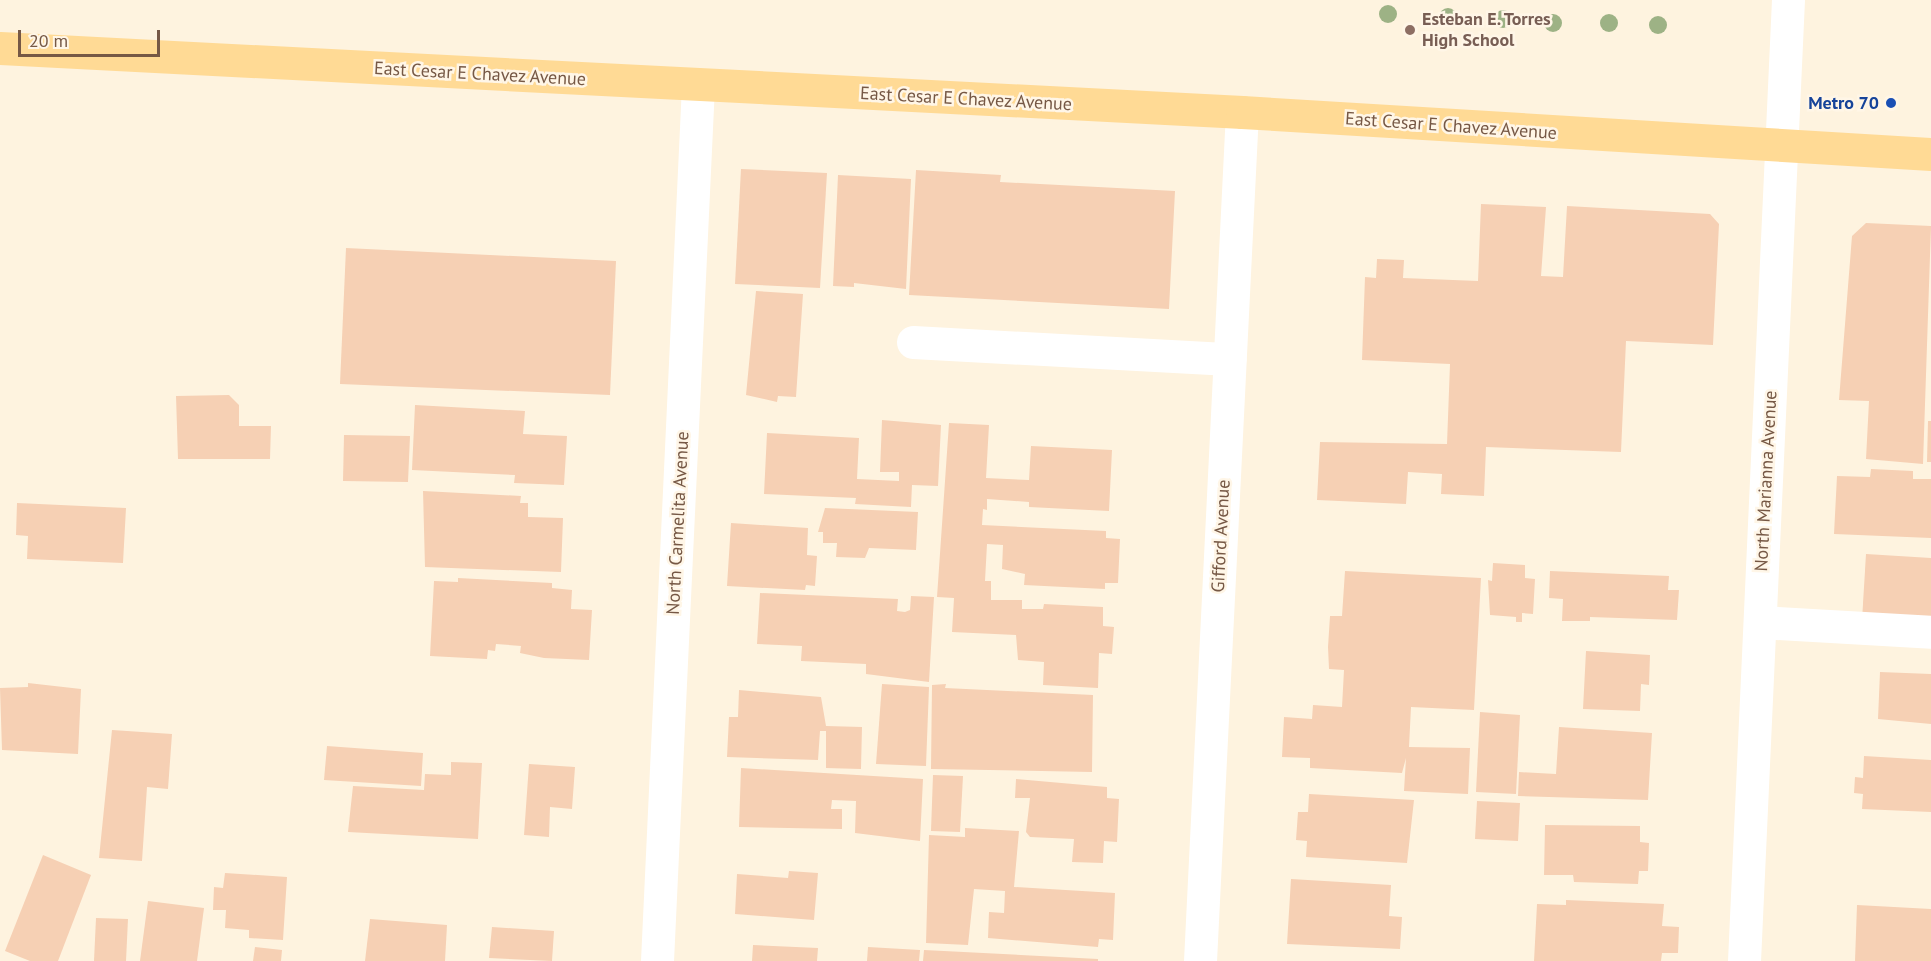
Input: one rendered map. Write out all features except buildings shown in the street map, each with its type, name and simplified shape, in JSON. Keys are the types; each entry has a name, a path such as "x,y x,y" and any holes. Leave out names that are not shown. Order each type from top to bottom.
{"main road":[{"name":"East Cesar E Chavez Avenue","path":"0,48 1242,112 1781,148 1931,154"}],"street":[{"name":"North Marianna Avenue","path":"1744,961 1788,0"},
{"name":"North Carmelita Avenue","path":"657,961 698,85"},
{"name":"Gifford Avenue","path":"1200,961 1242,112"},
{"path":"913,342 1230,359"},
{"path":"1760,622 1931,632"}],"place":[{"name":"Esteban E. Torres High School","path":"1410,30"},
{"name":"Metro 70","path":"1891,103"}]}
